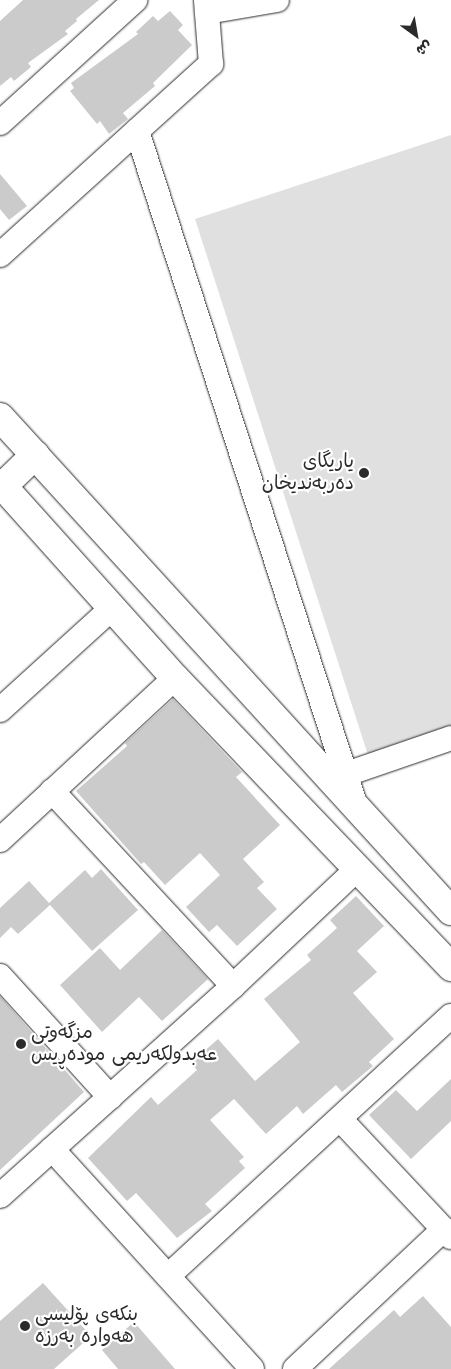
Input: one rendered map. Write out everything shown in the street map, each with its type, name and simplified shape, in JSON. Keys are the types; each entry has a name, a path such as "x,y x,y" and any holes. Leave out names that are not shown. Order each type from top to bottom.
{"street":[{"path":"0,123 135,0"},
{"path":"0,255 210,64 206,6 277,0"},
{"path":"137,131 339,777"},
{"path":"0,417 339,777 355,804 451,911"},
{"path":"35,455 1,484 175,678 451,967"},
{"path":"2,704 112,608"},
{"path":"0,840 175,678"},
{"path":"339,777 451,738"},
{"path":"52,791 233,986"},
{"path":"0,1196 233,986 358,868"},
{"path":"0,976 110,1096"},
{"path":"168,1276 451,1016"},
{"path":"295,1369 448,1233 340,1119"},
{"path":"52,1149 252,1369"}],"shaded area":[{"name":"یاریگاى ده‌ربه‌ندیخان","path":"451,135 451,726 368,755 195,219"}],"building":[{"path":"23,0 99,0 65,31 68,34 28,63 31,67 14,81 11,77 0,86 0,21"},
{"path":"170,11 183,25 178,30 192,45 153,83 155,86 123,113 128,119 109,134 100,121 97,124 70,91 74,88 71,83 138,34 136,32 153,16 158,21"},
{"path":"0,174 27,206 9,220 0,209"},
{"path":"173,699 242,772 236,777 280,825 243,859 264,882 257,888 277,909 237,946 217,925 209,932 186,907 220,875 200,853 165,885 144,862 141,864 76,791 127,746 125,743"},
{"path":"101,869 138,910 92,951 50,905 18,934 11,927 0,938 0,908 29,881 49,903 85,870 92,878"},
{"path":"356,896 384,926 357,951 377,972 353,993 394,1039 369,1062 373,1066 342,1092 336,1085 303,1114 297,1106 266,1134 234,1099 210,1120 244,1157 239,1161 245,1168 205,1204 212,1211 177,1238 136,1193 127,1201 88,1158 151,1097 158,1105 197,1070 191,1063 218,1039 255,1081 300,1042 264,999 311,960 307,955 337,928 330,920"},
{"path":"162,930 208,979 162,1021 139,997 102,1032 60,985 100,948 120,970"},
{"name":"مزگەوتی عەبدولکەریمی مودەڕیس","path":"0,996 84,1092 0,1170"},
{"path":"451,1079 451,1121 411,1159 369,1115 396,1090 417,1111"},
{"path":"43,1283 91,1336 54,1369 0,1369 0,1321"},
{"path":"423,1296 451,1327 451,1369 329,1369 394,1310 400,1317"},
{"path":"134,1322 175,1369 118,1369 102,1350"}],"place":[{"name":"یاریگاى ده‌ربه‌ندیخان","path":"364,473"},
{"name":"مزگەوتی عەبدولکەریمی مودەڕیس","path":"21,1044"},
{"name":"بنکەی پۆلیسی هەوارە بەرزە","path":"25,1326"}]}
